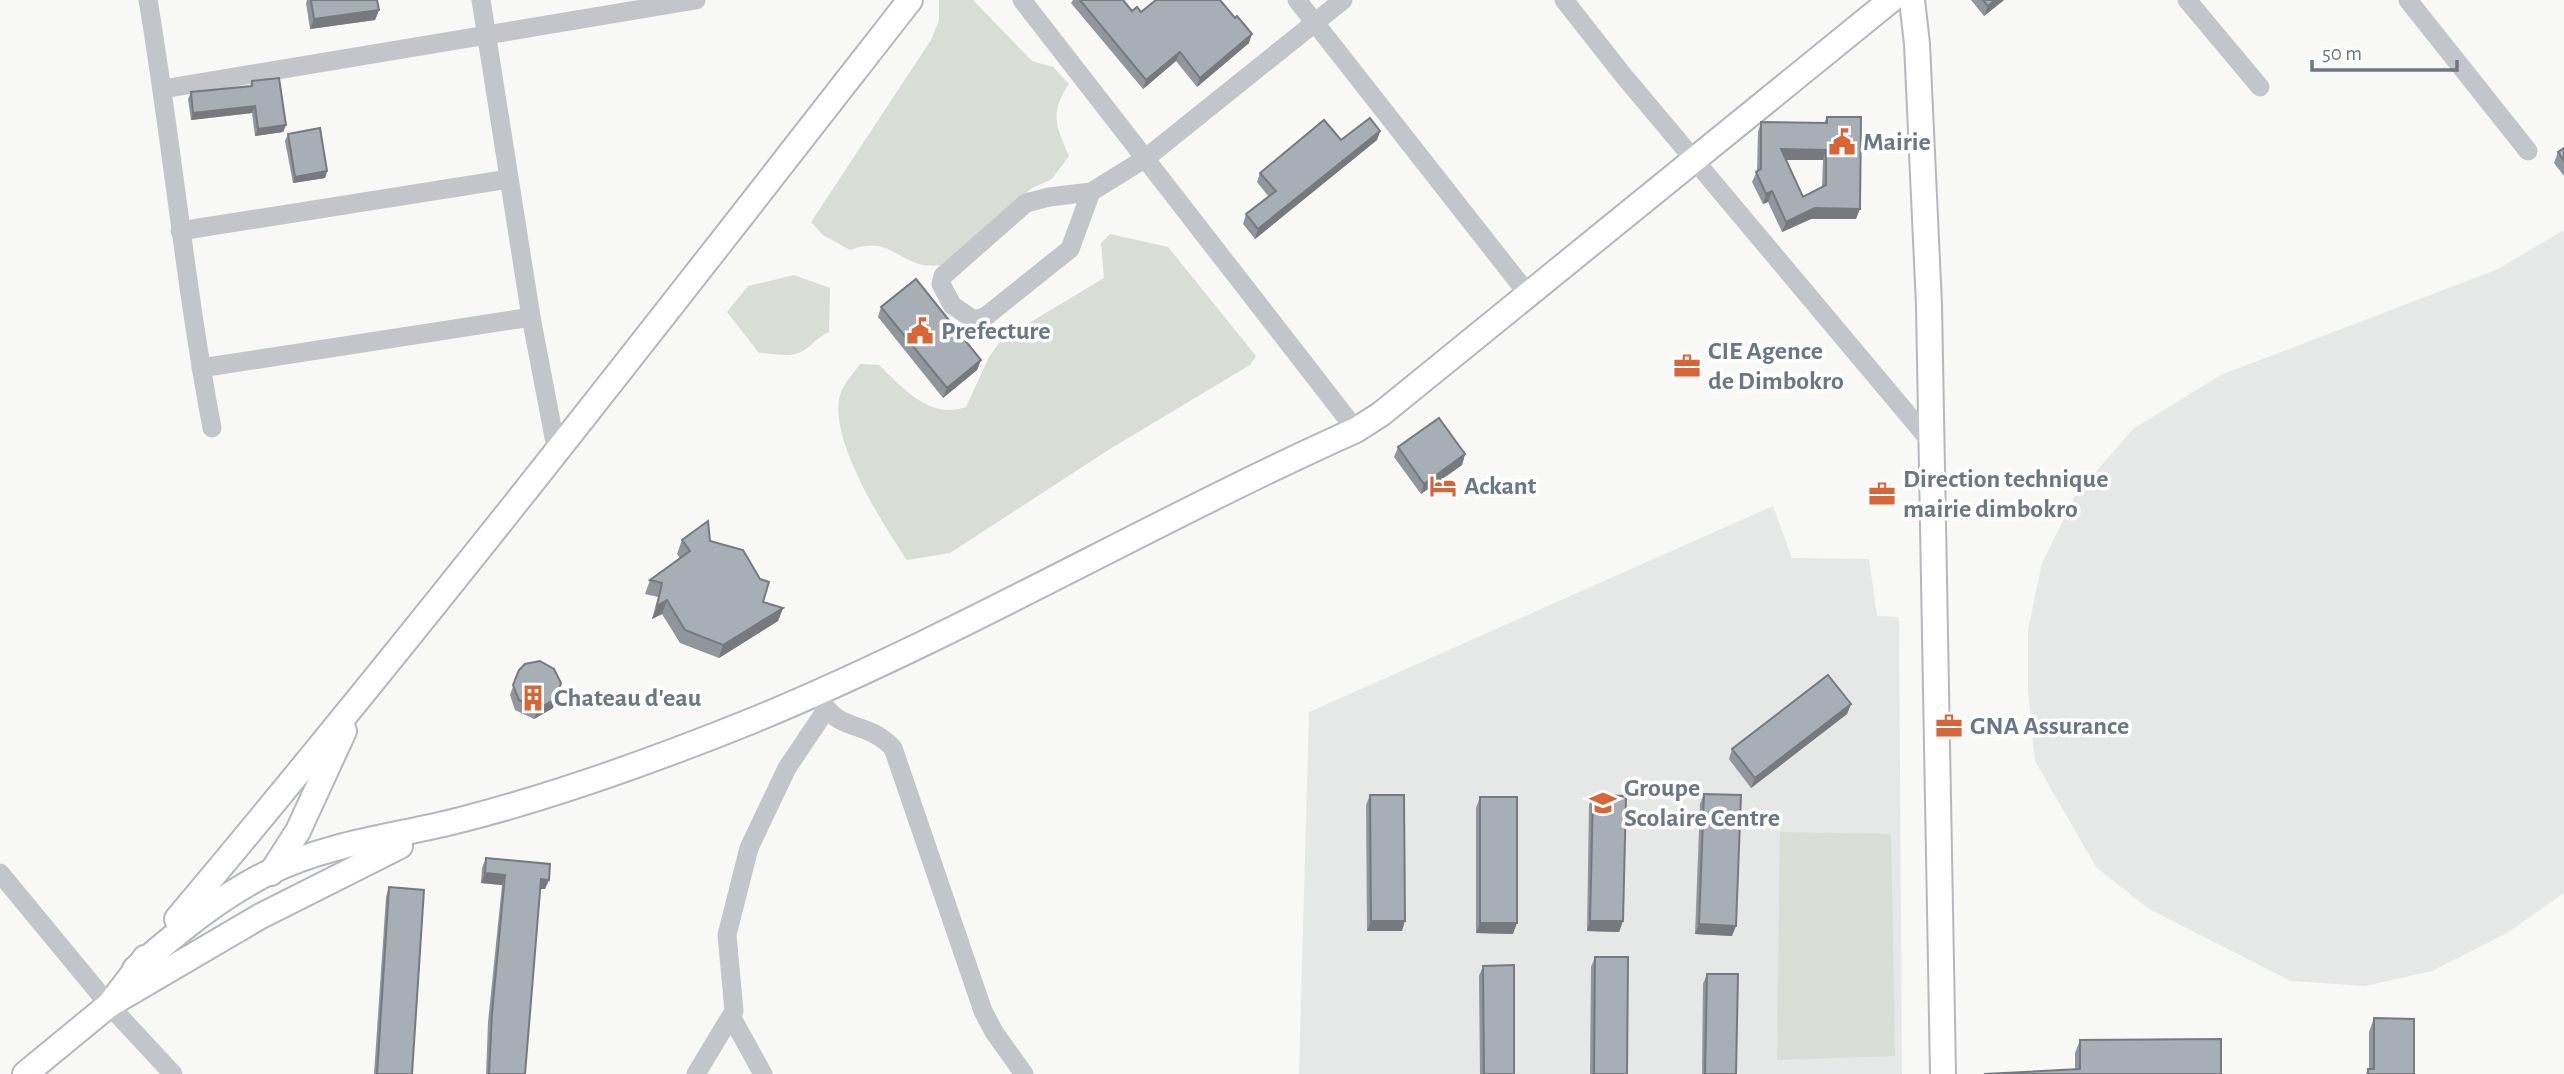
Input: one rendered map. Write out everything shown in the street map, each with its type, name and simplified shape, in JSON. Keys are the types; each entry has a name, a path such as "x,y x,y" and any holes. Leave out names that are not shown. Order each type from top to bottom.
{"main road":[{"path":"142,976 364,690 557,453 910,0"},
{"path":"25,1074 142,976 200,913 273,871 317,853 463,820 605,775 752,721 821,701 1356,430 1381,414 1693,158 1891,0"},
{"path":"1912,0 1929,291 1943,1074"},
{"path":"273,871 298,831 364,690"},
{"path":"142,976 358,865 463,820"}],"street":[{"path":"148,0 163,89 180,231 212,428"},
{"path":"481,0 531,317 557,453"},
{"path":"163,89 696,0"},
{"path":"1022,0 1356,430"},
{"path":"1297,0 1527,293"},
{"path":"1091,192 1070,249 985,317 974,320 952,305 941,284 943,276 1026,203 1091,192 1146,158 1343,0"},
{"path":"1564,0 1931,442"},
{"path":"2187,0 2260,87"},
{"path":"2408,0 2528,151"},
{"path":"180,231 509,179"},
{"path":"201,369 531,317"},
{"path":"763,1074 732,1018 727,935 744,863 776,789 821,701 833,718 872,732 893,748 983,1010 994,1032 1024,1074"},
{"path":"0,873 110,1005 173,1074"},
{"path":"696,1074 732,1018"}],"shaded area":[{"path":"939,0 973,0 1032,61 1053,67 1069,84 1059,104 1057,120 1069,156 1052,179 1032,188 945,266 923,265 873,245 850,250 823,235 811,222 931,40 939,20"},
{"path":"2564,230 2564,893 2507,933 2432,971 2365,986 2291,981 2149,909 2096,867 2035,761 2028,691 2028,630 2042,563 2075,496 2133,429 2221,375 2498,269"},
{"path":"1110,234 1168,247 1256,356 1250,365 1110,449 950,553 907,560 871,503 849,454 841,431 838,410 845,385 860,364 879,365 918,400 941,409 966,407 989,357 1002,339 1104,278 1101,243"},
{"path":"794,275 830,288 829,332 795,354 759,353 727,312 748,286"},
{"name":"Groupe Scolaire Centre","path":"1773,506 1792,558 1869,559 1877,616 1899,617 1902,1074 1299,1074 1309,712"},
{"path":"1780,832 1891,834 1895,1056 1777,1060"}],"building":[{"path":"311,0 377,0 379,10 314,19"},
{"path":"1080,0 1123,0 1132,11 1137,7 1141,12 1156,0 1220,0 1252,34 1200,78 1180,52 1146,80"},
{"path":"1983,0 1995,0 1988,6"},
{"path":"279,78 286,125 258,129 255,106 193,113 191,92 252,86 252,81"},
{"path":"1827,117 1861,117 1860,209 1815,208 1786,222 1772,191 1766,194 1756,172 1761,169 1761,122 1827,123","holes":["1781,149 1826,150 1826,185 1803,197"]},
{"path":"1370,118 1380,131 1258,229 1246,214 1276,191 1260,173 1324,120 1341,140"},
{"path":"320,128 327,171 295,177 288,134"},
{"path":"2564,148 2564,161 2558,152"},
{"path":"916,279 981,360 947,388 881,307"},
{"path":"1439,418 1465,454 1424,484 1398,447"},
{"path":"708,521 710,541 743,550 760,579 769,582 763,602 783,608 723,645 685,630 667,600 657,606 662,583 650,580 690,551 682,540"},
{"name":"Chateau d'eau","path":"540,661 554,669 561,683 557,698 538,709 519,700 513,685 519,670 525,664"},
{"path":"1828,675 1851,704 1755,778 1732,749"},
{"path":"1704,794 1741,795 1736,926 1699,924"},
{"path":"1370,795 1404,795 1405,921 1371,921"},
{"path":"1593,795 1626,796 1623,921 1590,921"},
{"path":"1480,797 1517,797 1517,923 1480,923"},
{"path":"486,858 550,864 549,880 541,879 525,1074 489,1074 505,875 485,873"},
{"path":"389,887 424,890 412,1074 377,1074"},
{"path":"1595,957 1628,957 1627,1074 1594,1074"},
{"path":"1514,965 1514,1074 1484,1074 1483,966"},
{"path":"1707,974 1738,974 1736,1074 1705,1074"},
{"path":"2374,1018 2414,1019 2414,1074 2368,1074 2368,1069 2374,1069"},
{"path":"2221,1039 2221,1074 1984,1074 2080,1069 2080,1040"}],"place":[{"name":"Mairie","path":"1842,142"},
{"name":"Prefecture","path":"920,331"},
{"name":"CIE Agence de Dimbokro","path":"1687,366"},
{"name":"Ackant","path":"1443,486"},
{"name":"Direction technique mairie dimbokro","path":"1882,494"},
{"name":"Chateau d'eau","path":"533,698"},
{"name":"GNA Assurance","path":"1949,726"},
{"name":"Groupe Scolaire Centre","path":"1603,803"}]}
